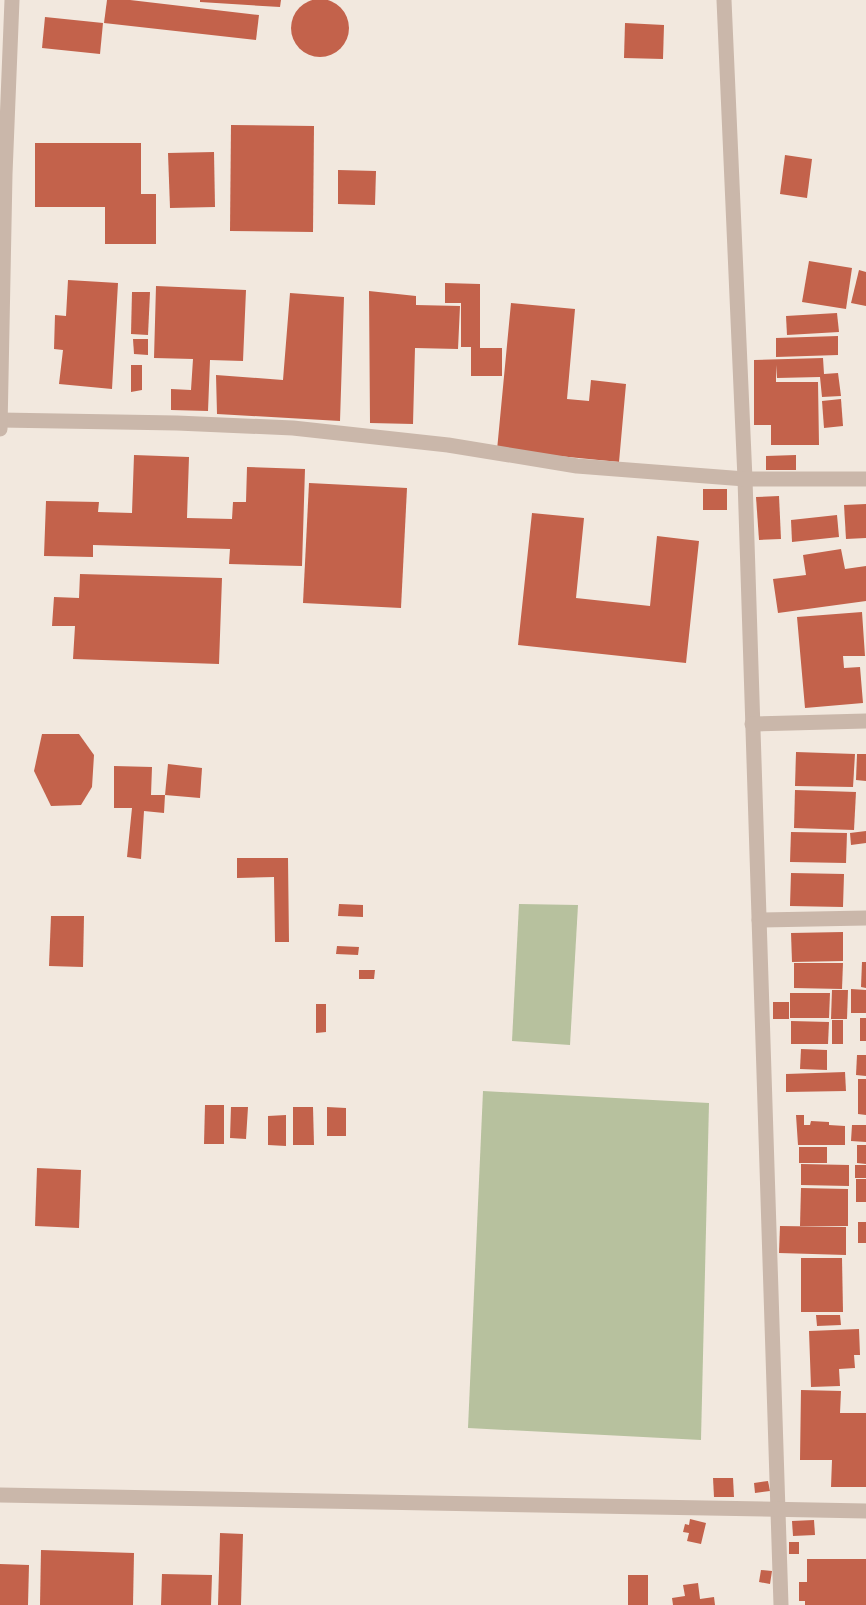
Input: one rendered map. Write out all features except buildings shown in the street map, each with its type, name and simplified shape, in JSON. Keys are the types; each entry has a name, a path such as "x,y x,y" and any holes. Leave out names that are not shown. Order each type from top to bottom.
{"street":[{"path":"0,430 2,174 12,0"},
{"path":"724,0 745,479 781,1605"},
{"path":"0,420 177,423 293,428 448,445 577,466 745,479 866,479"},
{"path":"752,724 866,721"},
{"path":"759,920 866,918"},
{"path":"0,1495 866,1511"}],"green space":[{"path":"519,904 578,905 570,1045 512,1041"},
{"path":"483,1091 709,1103 701,1440 468,1428"}]}
